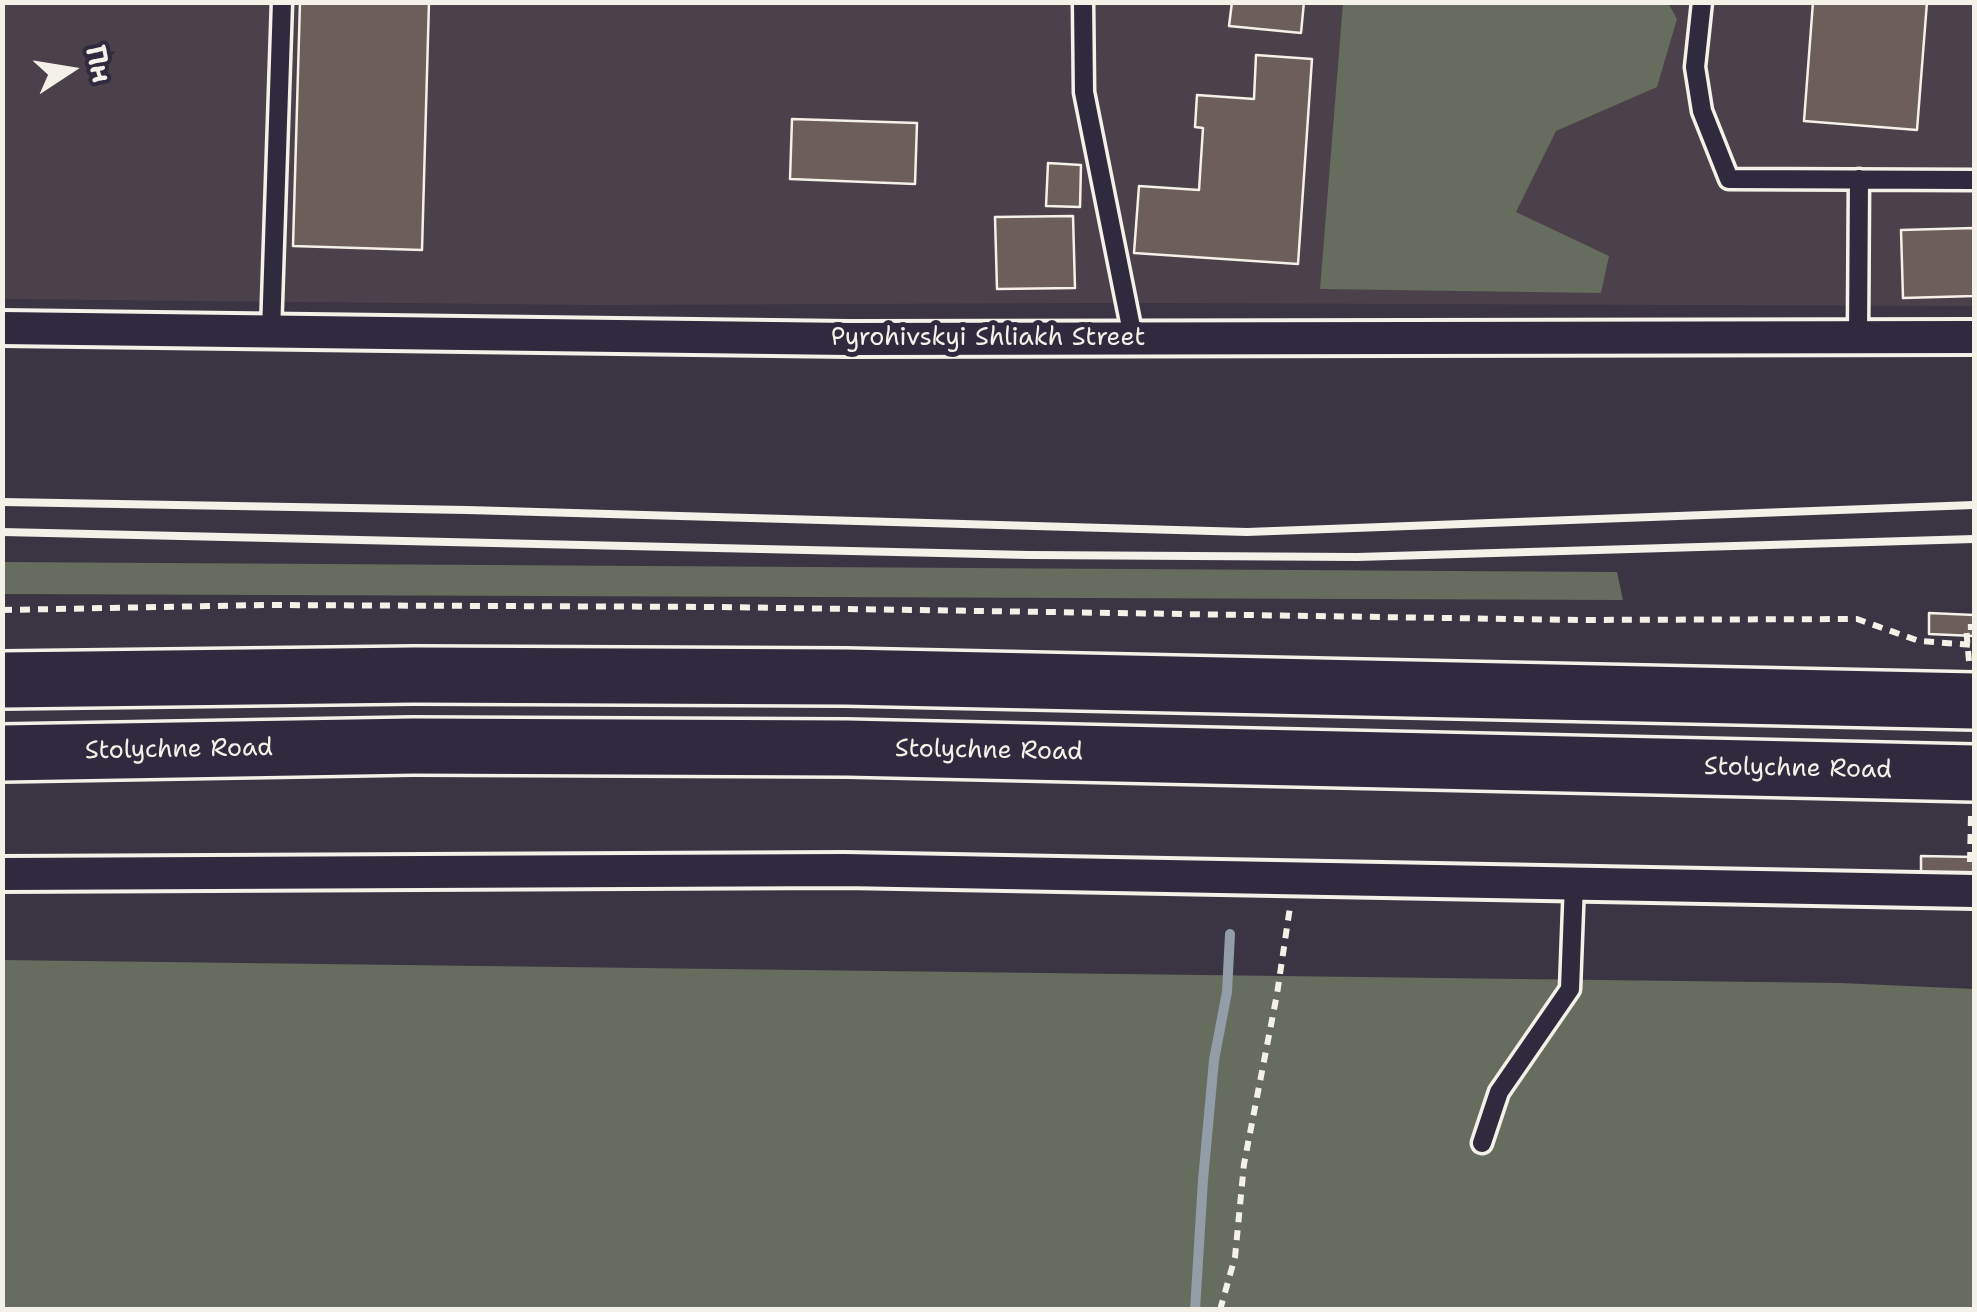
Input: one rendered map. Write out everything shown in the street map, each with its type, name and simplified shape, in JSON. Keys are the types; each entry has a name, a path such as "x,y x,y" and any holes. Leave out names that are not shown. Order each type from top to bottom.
{"highway":[{"path":"2,680 414,675 846,677 1974,701"},
{"name":"Stolychne Road","path":"6,753 413,746 847,748 1974,773"}],"street":[{"name":"Pyrohivskyi Shliakh Street","path":"2,328 849,339 1974,337"},
{"path":"2,874 844,870 1972,891"}],"lane":[{"path":"271,332 282,2"},
{"path":"1083,2 1084,92 1133,337"},
{"path":"1702,2 1695,66 1702,111 1729,179 1974,180"},
{"path":"1858,336 1859,179"},
{"path":"1482,1143 1499,1092 1570,990 1574,884"}],"path":[{"path":"2,610 265,605 678,606 1578,620 1857,619 1918,641 1974,645"},
{"path":"1972,891 1974,773"},
{"path":"1220,1310 1234,1257 1244,1164 1278,994 1294,879"}],"shaded area":[{"path":"3,3 1974,3 1974,306 593,305 3,299"}],"green space":[{"path":"1343,3 1668,3 1677,19 1657,87 1556,131 1516,212 1609,256 1601,293 1320,289"},
{"path":"3,562 1617,572 1623,600 3,594"},
{"path":"3,960 1841,983 1974,989 1974,1309 3,1310"}],"building":[{"path":"300,2 429,2 422,250 293,246"},
{"path":"1232,2 1304,2 1301,33 1229,26"},
{"path":"1813,2 1927,2 1917,130 1804,121"},
{"path":"1256,55 1312,59 1298,264 1134,253 1139,186 1199,190 1203,128 1195,127 1197,95 1254,99"},
{"path":"792,119 917,123 915,184 790,179"},
{"path":"1048,163 1081,165 1080,207 1046,206"},
{"path":"1073,216 1075,288 997,289 995,217"},
{"path":"1974,228 1974,296 1903,298 1901,230"},
{"path":"1929,613 1974,615 1974,636 1929,634"},
{"path":"1921,856 1974,857 1974,876 1921,875"}],"waterway":[{"path":"1195,1310 1214,1060 1227,992 1230,934"}],"railway":[{"path":"2,502 467,510 1247,532 1974,505"},
{"path":"2,532 1029,555 1357,557 1974,539"}]}
